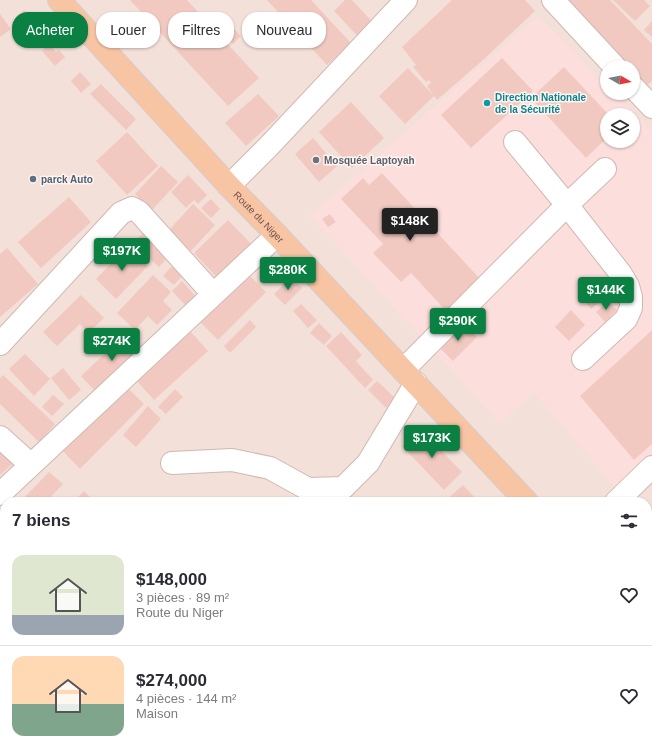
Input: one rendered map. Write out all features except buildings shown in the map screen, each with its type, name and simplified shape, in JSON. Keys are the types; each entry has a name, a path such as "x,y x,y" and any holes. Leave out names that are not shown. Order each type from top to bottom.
{"main road":[{"name":"Route du Niger","path":"59,0 229,186 523,497"}],"street":[{"path":"229,186 269,146 406,0"},
{"path":"552,0 608,60"},
{"path":"640,94 652,107"},
{"path":"515,142 567,205 621,274 628,286 631,297 631,308 626,318 583,359"},
{"path":"172,463 232,460 270,468 308,489 343,488 368,463 409,377 567,205 605,169"},
{"path":"0,344 121,213 132,208 139,212 213,294"},
{"path":"0,494 277,235"},
{"path":"0,437 31,464"},
{"path":"621,497 652,467"}],"shaded area":[{"path":"0,0 652,0 652,497 0,497"},
{"path":"538,16 600,79 600,100 621,100 629,108 600,108 600,148 640,148 640,120 652,132 652,454 616,489 534,392 500,423 310,216"}],"place":[{"name":"Direction Nationale de la Sécurité","path":"487,103"},
{"name":"Mosquée Laptoyah","path":"316,160"},
{"name":"parck Auto","path":"33,179"}]}
